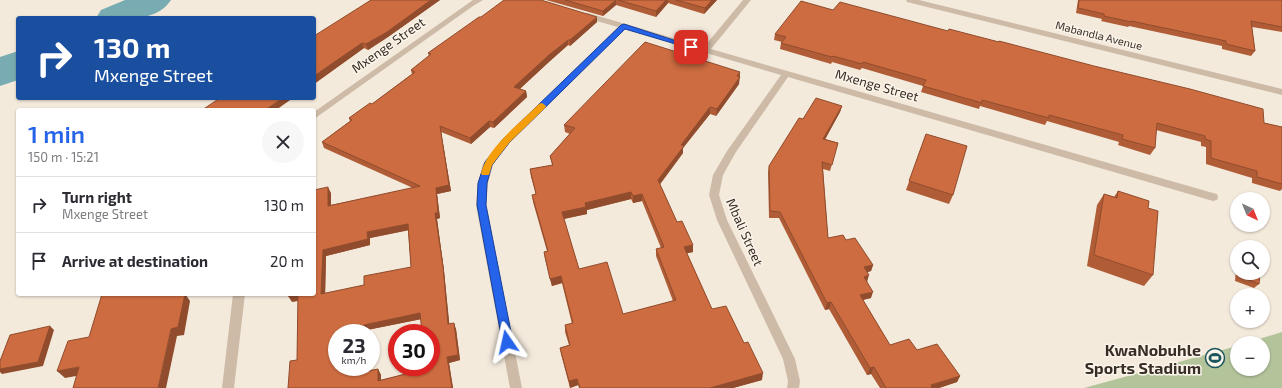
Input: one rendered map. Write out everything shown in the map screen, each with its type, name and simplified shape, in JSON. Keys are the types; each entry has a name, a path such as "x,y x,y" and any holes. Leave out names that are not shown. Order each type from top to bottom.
{"street":[{"name":"Mxenge Street","path":"316,115 470,4 479,0"},
{"path":"705,51 747,0"},
{"name":"Mabandla Avenue","path":"910,0 1282,92"},
{"name":"Mxenge Street","path":"578,13 1213,197"},
{"path":"516,388 481,205 483,183 488,164 506,141 624,26"},
{"name":"Mbali Street","path":"786,74 732,151 718,174 714,195 722,220 789,358 794,381 793,388"},
{"path":"228,388 239,296"}],"green space":[{"name":"KwaNobuhle Sports Stadium","path":"1282,332 1282,388 1084,388 1230,348 1230,376 1270,376 1269,336"}],"building":[{"path":"371,0 431,0 387,32 366,44 362,43 316,75 316,35"},
{"path":"504,0 541,0 597,17 570,40 549,55 514,87 526,91 493,122 489,121 470,138 440,126 449,185 436,188 438,213 435,213 443,266 448,324 454,323 458,355 447,357 452,388 288,388 290,361 297,360 298,296 316,296 316,190 328,187 328,206 420,186 322,142 352,120 349,118 370,103 372,104 415,72 411,70 431,54 428,53","holes":["408,224 411,267 364,276 364,285 321,294 323,250 368,239 367,232","420,313 421,324 440,324 440,376 398,376 378,381 378,376 328,376 328,324 369,324"]},
{"path":"565,0 616,0 603,11"},
{"path":"618,0 666,0 656,11"},
{"path":"676,0 712,0 705,8"},
{"path":"1079,0 1282,0 1282,27 1251,21 1255,51 1226,44 1226,41 1104,16 1104,14 1078,8"},
{"path":"801,1 833,10 840,2 948,31 949,29 999,41 1263,109 1264,123 1282,127 1282,184 1257,177 1257,171 1211,158 1211,141 1205,139 1205,136 1157,123 1155,148 1122,139 1123,135 1049,115 1049,118 982,100 982,103 923,86 926,80 863,62 862,64 781,43 786,37 775,34"},
{"path":"645,42 740,72 737,76 740,77 717,109 710,107 681,145 684,146 658,180 677,222 682,221 693,245 684,247 712,309 726,306 744,343 748,342 763,373 710,388 580,388 577,379 569,381 560,348 570,345 565,325 573,323 561,276 550,279 544,252 548,251 532,195 536,194 530,169 553,165 550,156 575,128 564,125","holes":["631,192 633,196 642,194 664,247 656,249 676,300 623,314 607,262 579,269 562,212 586,207 585,203"]},
{"path":"816,98 842,106 823,139 838,143 832,165 822,162 828,238 843,235 846,240 855,238 873,265 864,267 869,275 864,277 873,292 860,295 890,345 909,339 917,350 937,344 960,376 931,385 932,388 886,388 874,367 870,368 831,302 827,303 780,212 770,211 769,166 799,118 803,119"},
{"path":"217,100 280,100 268,108 205,108"},
{"path":"926,134 967,146 953,195 909,181"},
{"path":"1118,191 1149,201 1148,208 1158,211 1153,275 1094,255 1104,194 1117,198"},
{"path":"1249,280 1259,280 1259,284"},
{"path":"101,296 185,296 178,327 171,329 158,388 73,388 79,367 57,371 68,341 89,337"},
{"path":"50,326 38,362 0,369 0,361 10,335"}],"waterway":[{"path":"118,16 154,0"},
{"path":"0,74 16,64"}],"slow traffic":[{"path":"485,173 488,164 506,141 542,106"}],"place":[{"name":"KwaNobuhle Sports Stadium","path":"1215,358"}],"route":[{"path":"507,342 481,205 483,183 488,164 506,141 624,26 691,47"}]}
